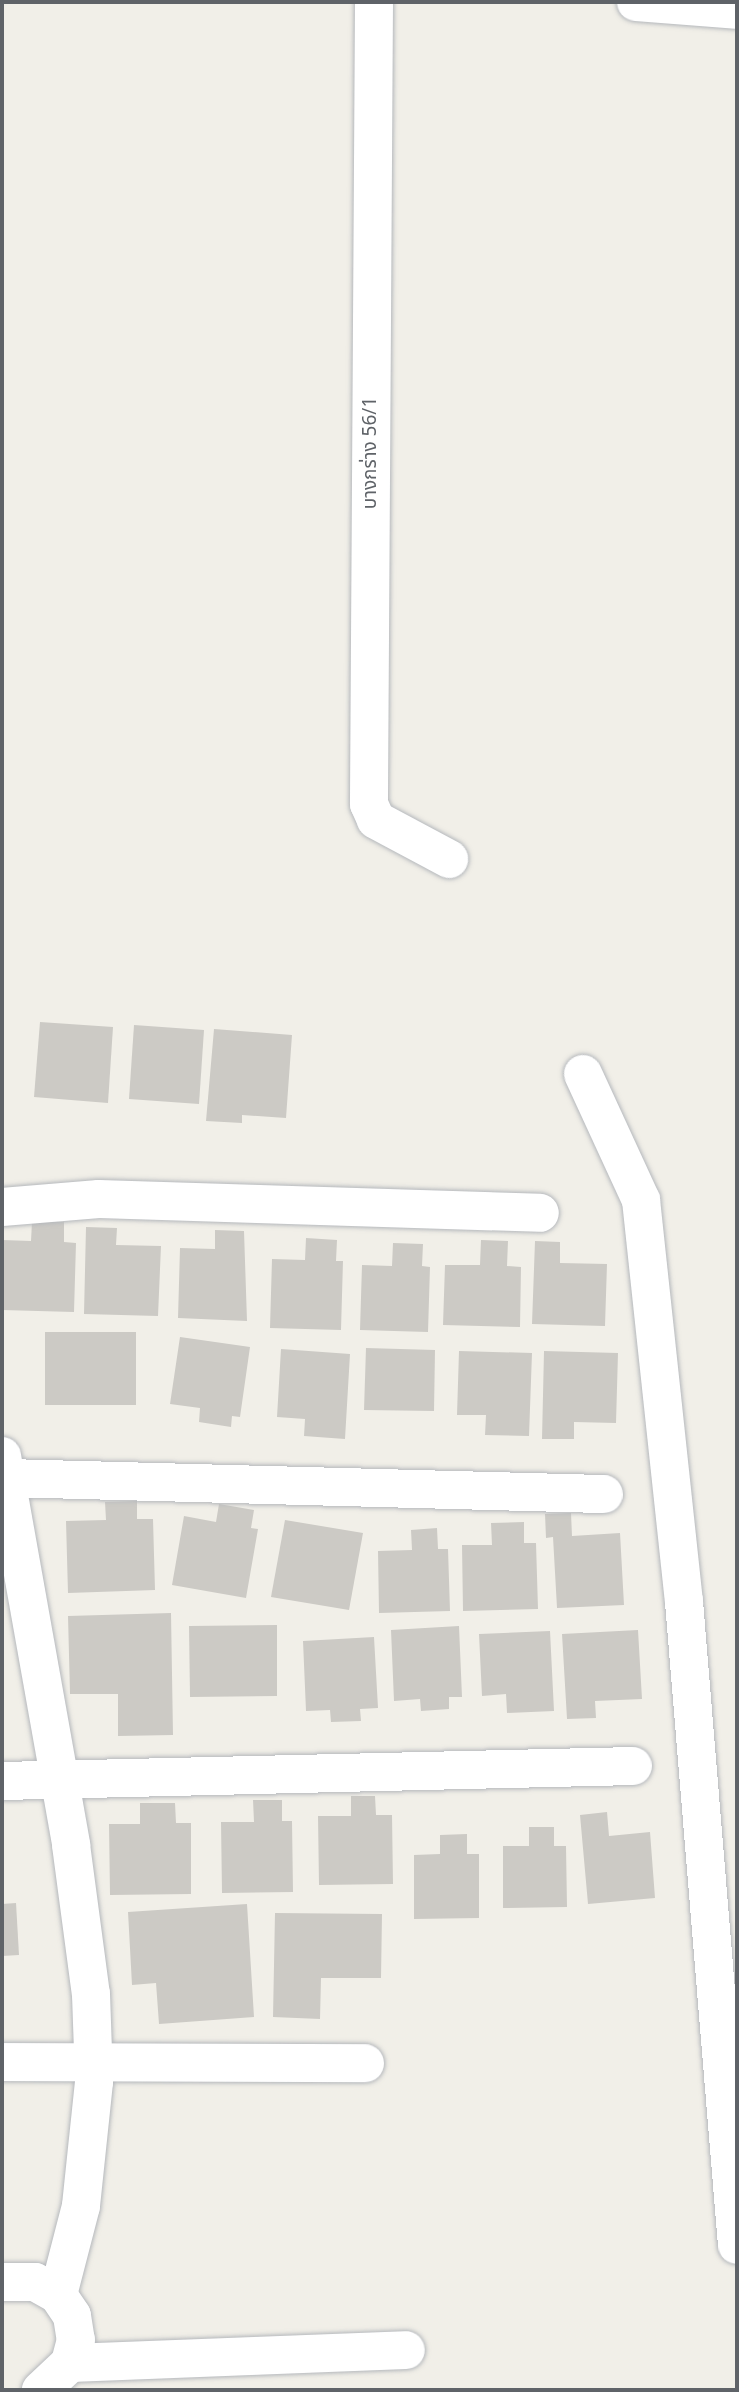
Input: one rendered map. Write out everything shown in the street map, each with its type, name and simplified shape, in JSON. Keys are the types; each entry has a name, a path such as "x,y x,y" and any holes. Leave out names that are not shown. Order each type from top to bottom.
{"street":[{"name":"บางกร่าง 56/1","path":"373,2 369,804 376,820 449,859"},
{"path":"636,2 699,4 737,10"},
{"path":"583,1074 623,1156 642,1213 684,1602 737,2245"},
{"path":"2,1207 99,1199 540,1213"},
{"path":"58,2295 81,2206 93,2059 91,1994 60,1780 5,1485 604,1494"},
{"path":"2,1781 633,1766"},
{"path":"2,2062 93,2059 365,2063"},
{"path":"2,2281 35,2282 58,2295 74,2328 70,2363 41,2390"},
{"path":"70,2363 406,2350"}],"building":[{"path":"40,1022 113,1027 108,1103 34,1097"},
{"path":"134,1025 204,1030 199,1104 129,1099"},
{"path":"214,1029 292,1035 286,1118 242,1115 242,1123 206,1121"},
{"path":"32,1222 64,1222 64,1242 76,1243 74,1312 2,1310 2,1240 31,1241"},
{"path":"86,1227 117,1228 116,1245 161,1246 158,1316 84,1314"},
{"path":"215,1230 244,1231 247,1321 178,1318 180,1248 215,1249"},
{"path":"306,1238 337,1240 336,1261 343,1261 341,1330 270,1328 272,1259 305,1260"},
{"path":"481,1240 508,1241 507,1266 521,1267 520,1327 443,1325 445,1265 480,1265"},
{"path":"535,1241 560,1242 560,1263 607,1264 605,1326 532,1324"},
{"path":"393,1243 423,1244 422,1266 430,1267 428,1332 360,1330 362,1265 392,1266"},
{"path":"45,1332 136,1332 136,1405 45,1405"},
{"path":"180,1337 250,1347 240,1417 232,1416 231,1427 199,1422 200,1408 170,1404"},
{"path":"366,1348 435,1350 434,1411 364,1410"},
{"path":"281,1349 350,1354 345,1439 304,1436 305,1419 277,1417"},
{"path":"459,1351 532,1353 529,1436 485,1435 486,1415 457,1415"},
{"path":"544,1351 618,1353 616,1423 574,1422 574,1439 542,1439"},
{"path":"137,1501 137,1519 153,1519 155,1590 68,1593 66,1521 106,1520 105,1502"},
{"path":"219,1504 254,1510 251,1528 258,1529 246,1598 172,1585 184,1516 216,1522"},
{"path":"571,1513 572,1536 620,1533 624,1605 557,1608 553,1537 546,1538 545,1514"},
{"path":"285,1520 363,1533 349,1610 271,1597"},
{"path":"524,1522 524,1543 536,1543 538,1609 463,1611 462,1545 492,1545 491,1523"},
{"path":"437,1528 438,1549 448,1549 450,1611 379,1613 378,1551 412,1550 411,1530"},
{"path":"171,1613 173,1735 118,1736 118,1694 70,1694 68,1616"},
{"path":"277,1625 277,1696 190,1697 189,1626"},
{"path":"459,1626 462,1697 449,1697 449,1709 421,1711 420,1699 394,1701 391,1630"},
{"path":"638,1630 642,1699 595,1701 596,1718 567,1719 562,1634"},
{"path":"550,1631 554,1711 507,1713 506,1694 482,1696 479,1634"},
{"path":"374,1637 378,1708 360,1709 361,1721 331,1722 330,1710 306,1711 303,1641"},
{"path":"351,1796 375,1796 376,1815 392,1815 393,1884 319,1885 318,1816 351,1816"},
{"path":"253,1800 282,1800 282,1821 292,1821 293,1892 222,1893 221,1822 254,1822"},
{"path":"140,1803 175,1803 176,1823 191,1823 191,1894 110,1895 109,1824 140,1824"},
{"path":"607,1812 609,1836 650,1832 655,1898 588,1904 580,1815"},
{"path":"529,1827 554,1827 554,1846 566,1846 567,1907 503,1908 503,1846 529,1846"},
{"path":"467,1834 467,1854 479,1854 479,1918 414,1919 414,1855 440,1854 440,1835"},
{"path":"16,1903 19,1955 2,1956 2,1904"},
{"path":"247,1904 254,2017 159,2024 156,1983 132,1985 128,1912"},
{"path":"275,1913 382,1914 381,1978 321,1978 320,2019 273,2017"}]}
